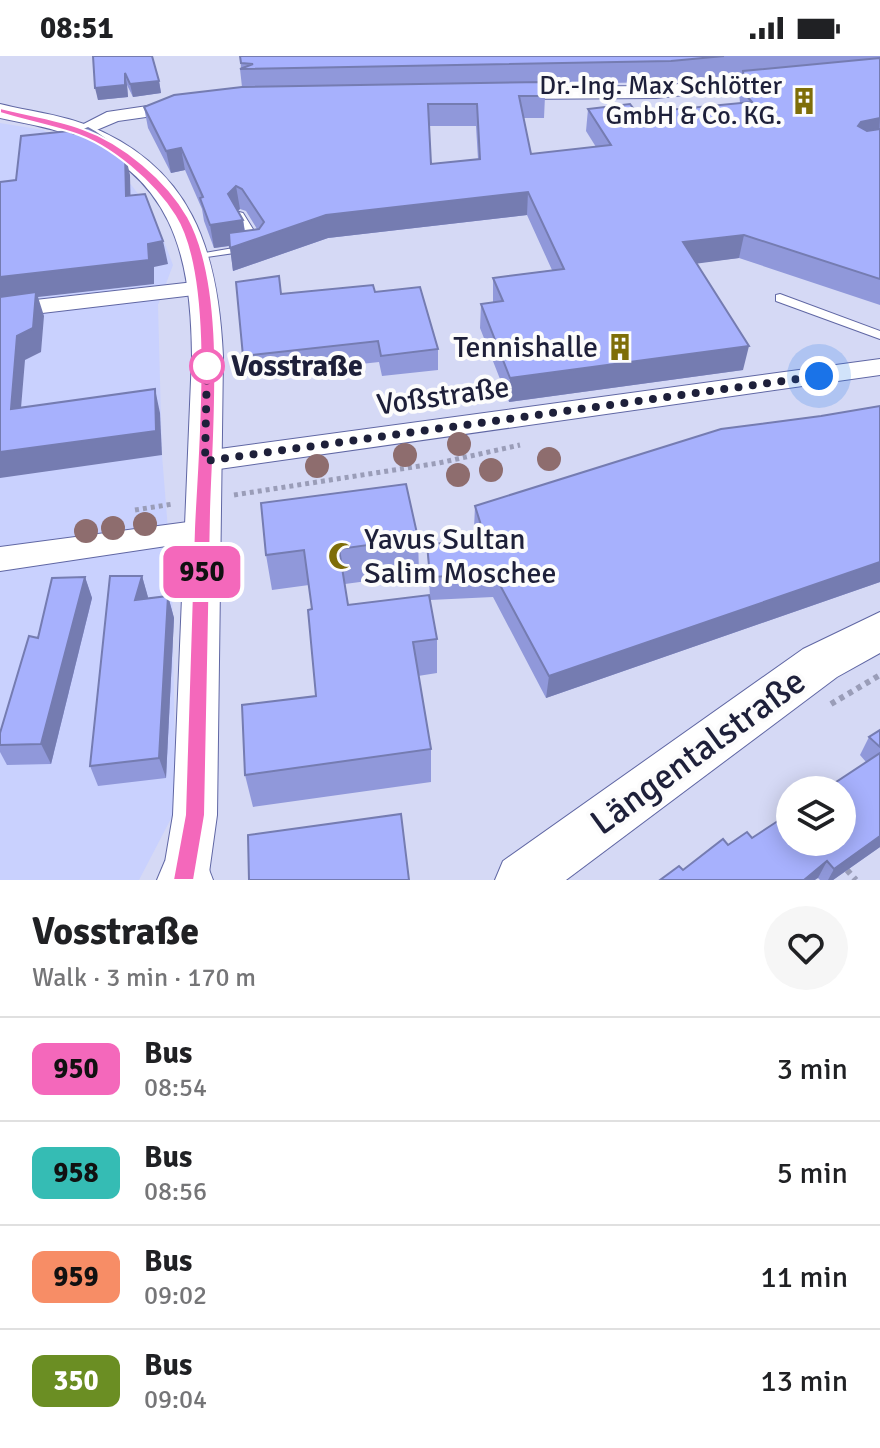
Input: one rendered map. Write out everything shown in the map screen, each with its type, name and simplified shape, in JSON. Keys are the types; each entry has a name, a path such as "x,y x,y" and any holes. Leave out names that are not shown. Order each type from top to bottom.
{"main road":[{"name":"Längentalstraße","path":"522,880 820,663 880,631"}],"street":[{"path":"485,93 656,92 805,77"},
{"path":"80,131 114,116 200,105"},
{"path":"0,111 80,131 129,160 156,184 182,218 200,272 207,366 205,461 195,815 185,880"},
{"path":"0,311 200,272"},
{"name":"Voßstraße","path":"205,461 880,367"},
{"path":"0,559 203,515"}],"lane":[{"path":"200,272 258,247 239,215"},
{"path":"780,298 880,335"}],"path":[{"path":"125,512 203,515 525,444"},
{"path":"847,870 856,880"}],"shaded area":[{"path":"0,123 43,130 129,182 154,215 173,265 158,305 162,455 172,580 176,809 139,880 0,880"}],"building":[{"path":"93,56 152,56 159,81 130,84 125,73 125,85 95,88"},
{"path":"240,56 724,56 671,61 240,69 253,64 241,63"},
{"path":"880,58 880,118 861,122 858,126 867,131 880,129 880,279 744,235 683,242 749,346 510,378 481,304 503,301 493,278 564,269 528,192 326,215 230,248 229,233 259,229 264,222 242,189 236,186 228,194 243,220 210,225 200,198 203,197 181,148 166,151 144,107 174,95 242,87 544,82 545,96 519,96 531,154 611,145 588,109 630,104 637,113 752,102 745,94 743,71","holes":["428,104 477,104 480,159 431,164"]},
{"path":"88,128 125,153 126,196 145,194 163,241 148,244 149,260 0,277 0,182 16,180 21,136 69,131 74,134"},
{"path":"279,276 281,294 373,285 375,292 420,287 438,349 381,356 378,341 243,356 236,282"},
{"path":"36,292 33,328 17,336 11,409 155,389 156,431 0,452 0,297"},
{"path":"880,406 880,562 549,676 494,574 430,577 427,544 486,541 475,506 721,429"},
{"path":"406,484 418,538 339,549 348,605 429,595 437,639 413,642 431,749 245,775 242,705 316,696 308,610 312,609 304,550 266,555 261,503"},
{"path":"110,576 142,576 135,600 168,596 159,758 90,766"},
{"path":"85,577 41,744 0,745 0,733 29,636 38,638 52,578"},
{"path":"880,730 880,747 869,737"},
{"path":"880,753 880,836 856,853 856,776 845,776"},
{"path":"401,814 409,880 249,880 248,835"},
{"path":"776,822 776,856 852,856 834,869 827,861 804,880 660,880 679,866 683,870 723,839 728,845 747,832 752,838"}],"bus line":[{"name":"950","path":"0,111 80,131 129,160 156,184 182,218 196,254 203,288 207,366 195,815 184,880"}],"place":[{"name":"Dr.-Ing. Max Schlötter GmbH & Co. KG.","path":"804,101"},
{"name":"Tennishalle","path":"620,347"},
{"name":"Vosstraße","path":"207,366"},
{"name":"Yavus Sultan Salim Moschee","path":"342,556"}],"route":[{"path":"207,366 205,461 819,376"}]}
